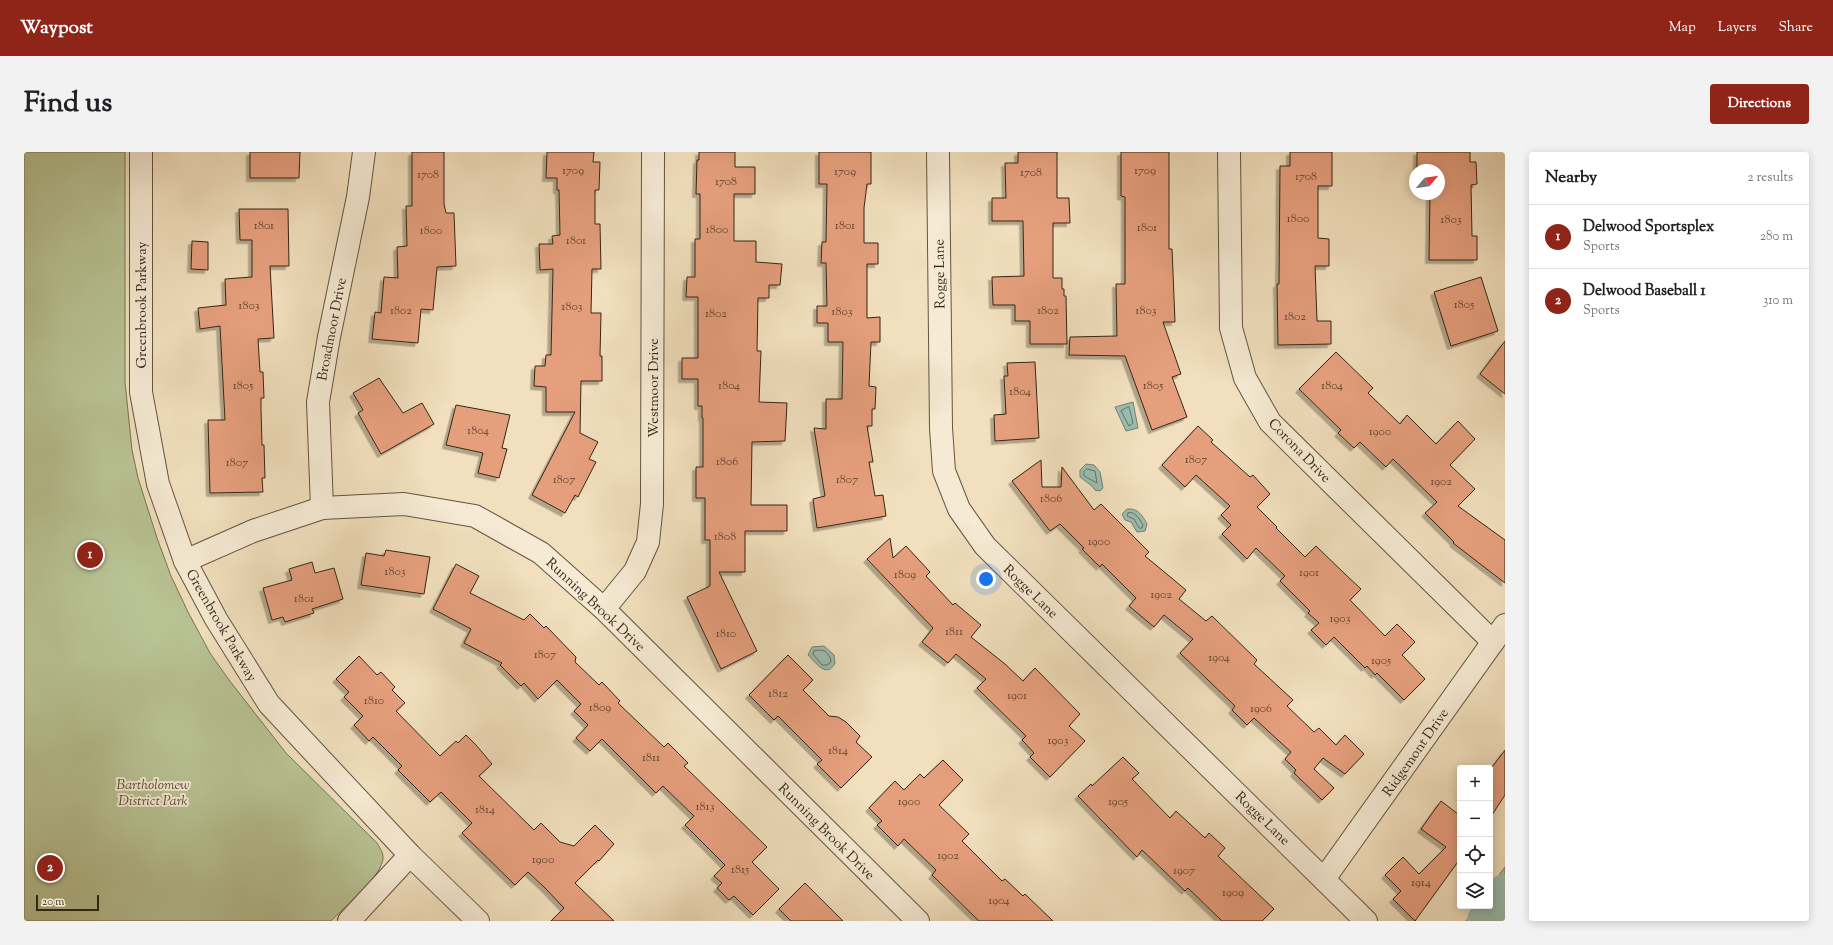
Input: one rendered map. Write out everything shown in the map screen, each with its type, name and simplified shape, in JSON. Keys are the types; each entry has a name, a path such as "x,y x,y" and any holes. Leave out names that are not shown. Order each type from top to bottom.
{"street":[{"name":"Greenbrook Parkway","path":"140,152 141,392 158,484 185,561 216,619 269,704 410,854 478,921"},
{"name":"Broadmoor Drive","path":"322,508 318,402 328,337 358,197 364,152"},
{"name":"Westmoor Drive","path":"604,609 635,571 648,542 652,512 653,152"},
{"name":"Rogge Lane","path":"938,152 941,428 944,471 958,509 985,546 1366,921"},
{"name":"Corona Drive","path":"1230,152 1231,328 1245,378 1270,422 1499,633"},
{"name":"Running Brook Drive","path":"185,561 253,531 322,508 404,504 475,516 541,553 604,609 918,921"},
{"name":"Ridgemont Drive","path":"1324,879 1499,633"},
{"path":"349,921 410,854"}],"green space":[{"name":"Bartholomew District Park","path":"24,152 125,152 125,382 132,450 138,478 171,576 210,653 229,680 286,753 377,843 382,851 382,864 377,873 362,891 331,921 24,921"},
{"path":"1505,867 1505,921 1466,921 1475,909 1493,909 1493,884"}],"water":[{"path":"1133,402 1138,428 1126,431 1115,407"},
{"path":"1086,464 1094,465 1100,472 1103,488 1100,491 1095,490 1080,477 1080,470"},
{"path":"1127,509 1137,511 1141,515 1147,524 1145,531 1137,532 1131,522 1125,520 1122,514"},
{"path":"824,646 834,655 835,663 829,670 822,668 808,655 812,647"}],"building":[{"path":"250,152 300,152 299,178 250,178"},
{"path":"412,152 444,152 444,204 446,213 454,213 456,266 437,267 433,310 421,309 418,343 372,339 375,312 381,313 384,277 398,278 397,247 407,246 406,206 412,206"},
{"path":"547,152 594,152 593,162 600,162 599,190 595,190 595,224 600,224 601,269 592,269 591,313 601,313 600,356 602,356 602,381 581,381 580,433 598,442 589,459 596,462 578,497 575,495 565,513 532,495 575,412 546,412 546,387 534,386 535,366 545,366 546,355 551,355 553,269 540,270 539,244 553,244 552,236 560,235 559,190 557,190 557,178 546,178"},
{"path":"699,152 735,152 735,167 755,167 755,194 734,194 734,241 756,241 756,262 782,264 780,285 769,285 769,298 758,298 757,351 761,351 759,402 787,403 785,441 752,442 751,505 787,505 787,531 745,531 745,572 719,572 757,651 721,669 687,597 710,586 710,540 705,540 705,498 696,498 696,467 703,467 702,406 698,406 698,379 682,379 682,358 698,358 698,297 686,297 687,277 695,277 695,239 700,239 700,194 696,194 697,160 699,160"},
{"path":"819,152 871,152 871,184 867,184 864,208 864,243 878,243 878,264 867,264 867,318 880,317 880,342 871,342 869,386 876,387 875,409 872,409 872,426 867,426 873,462 869,462 875,496 883,495 886,516 817,528 813,499 825,496 814,428 826,429 826,399 842,399 843,342 828,342 828,323 817,323 817,306 827,306 826,263 821,263 822,242 826,242 827,184 819,184"},
{"path":"1018,152 1057,152 1057,198 1069,198 1070,223 1053,223 1053,278 1062,278 1062,289 1064,289 1064,296 1066,296 1067,344 1030,344 1030,321 1015,321 1015,305 993,305 992,277 1024,276 1023,221 992,221 992,198 1006,198 1005,163 1018,163"},
{"path":"1121,152 1169,152 1169,249 1172,249 1175,322 1163,322 1181,374 1172,377 1187,417 1152,430 1125,356 1069,355 1070,337 1117,336 1116,284 1125,284 1125,197 1121,196"},
{"path":"1290,152 1332,152 1332,186 1318,186 1318,238 1329,239 1329,266 1315,266 1317,321 1331,321 1331,344 1278,345 1277,284 1279,284 1280,166 1290,166"},
{"path":"1417,152 1470,152 1470,162 1476,162 1477,184 1471,185 1472,236 1477,236 1477,260 1429,260 1430,200 1445,200 1445,164 1417,164"},
{"path":"239,209 288,209 289,266 270,266 274,338 258,339 260,372 263,372 264,398 261,398 262,445 264,445 265,478 262,478 263,492 210,493 208,420 225,420 220,326 200,329 198,308 226,305 225,279 252,277 252,240 240,240"},
{"path":"192,241 208,242 208,270 191,269"},
{"path":"1481,277 1498,331 1451,346 1434,292"},
{"path":"1505,341 1505,394 1480,374"},
{"path":"1336,352 1373,388 1368,393 1400,424 1407,415 1436,444 1458,421 1475,439 1450,465 1475,489 1458,506 1505,540 1505,583 1453,543 1454,542 1425,513 1437,502 1393,459 1386,467 1360,442 1354,448 1338,433 1341,430 1299,389"},
{"path":"1035,362 1039,438 995,441 994,415 1006,414 1004,376 1008,376 1007,363"},
{"path":"379,378 403,413 422,403 434,424 381,454 358,413 363,410 353,393"},
{"path":"456,405 510,415 502,448 507,449 499,478 478,473 483,453 446,445"},
{"path":"1198,426 1213,440 1211,442 1250,477 1253,475 1270,494 1257,507 1305,557 1316,546 1361,589 1350,600 1385,636 1397,624 1415,642 1402,655 1425,679 1404,700 1377,673 1375,675 1367,666 1365,668 1334,637 1326,645 1311,630 1319,623 1308,613 1310,611 1280,581 1285,576 1256,548 1247,559 1222,534 1231,525 1221,515 1230,506 1196,475 1185,487 1162,465"},
{"path":"1041,460 1042,487 1061,487 1062,467 1094,510 1101,504 1149,552 1145,556 1186,590 1179,599 1206,621 1212,616 1257,660 1254,664 1293,700 1287,706 1314,732 1319,728 1336,745 1345,735 1364,754 1345,774 1323,758 1314,769 1334,788 1322,800 1294,773 1296,770 1285,759 1291,752 1254,718 1247,725 1232,710 1235,706 1180,653 1193,639 1164,615 1154,627 1129,606 1136,598 1102,564 1100,567 1082,549 1084,548 1060,524 1050,531 1012,481"},
{"path":"890,538 893,558 906,546 930,572 926,576 953,605 955,603 981,625 971,637 1005,664 1023,681 1035,668 1080,714 1069,726 1085,741 1050,777 1030,757 1034,753 1022,740 1026,736 977,688 986,679 956,654 948,663 922,642 933,628 867,559"},
{"path":"386,550 430,557 424,594 361,585 366,553 384,556"},
{"path":"312,562 315,573 334,568 343,599 312,609 314,613 285,622 283,617 272,620 263,588 292,580 289,569"},
{"path":"456,564 479,576 470,593 524,620 530,614 544,628 546,626 576,657 575,662 599,685 602,682 620,701 618,703 664,747 668,743 688,763 684,766 767,847 752,862 779,889 753,915 734,896 729,900 717,888 722,883 714,876 725,865 685,825 694,816 663,786 656,793 602,739 590,751 576,738 588,725 574,711 581,704 557,680 538,699 524,683 521,686 500,665 502,663 464,643 471,629 433,609"},
{"path":"788,655 813,680 803,690 829,716 838,717 846,722 860,736 856,742 872,757 841,788 817,764 822,760 778,716 774,720 749,695"},
{"path":"359,656 377,675 381,672 395,687 392,690 405,703 396,711 440,756 456,741 458,743 466,735 492,764 479,776 534,830 541,823 560,842 574,846 595,825 614,844 599,861 598,860 575,883 614,921 551,921 564,908 545,888 528,872 515,885 462,833 472,823 441,792 430,802 398,770 402,766 373,737 369,741 354,725 363,716 344,697 349,692 336,679"},
{"path":"1505,750 1505,795 1493,813 1493,801 1493,766"},
{"path":"1123,757 1139,773 1132,779 1170,818 1176,811 1205,838 1209,833 1225,848 1218,856 1274,909 1262,921 1222,921 1188,888 1185,891 1142,850 1137,857 1078,796 1091,784 1092,786"},
{"path":"943,760 963,780 939,805 969,834 962,841 1002,881 1005,879 1023,896 1025,894 1053,921 979,921 932,875 936,870 904,839 898,846 877,825 882,821 869,808 895,781 904,790 920,774 924,778"},
{"path":"1441,801 1457,813 1457,863 1415,921 1393,899 1401,891 1385,875 1403,857 1419,874 1446,847 1421,829"},
{"path":"805,883 843,921 791,921 779,909"}],"waterway":[{"path":"1486,921 1505,893"}],"place":[{"name":"Delwood Sportsplex","path":"90,555"},
{"name":"Delwood Baseball 1","path":"50,868"}]}
